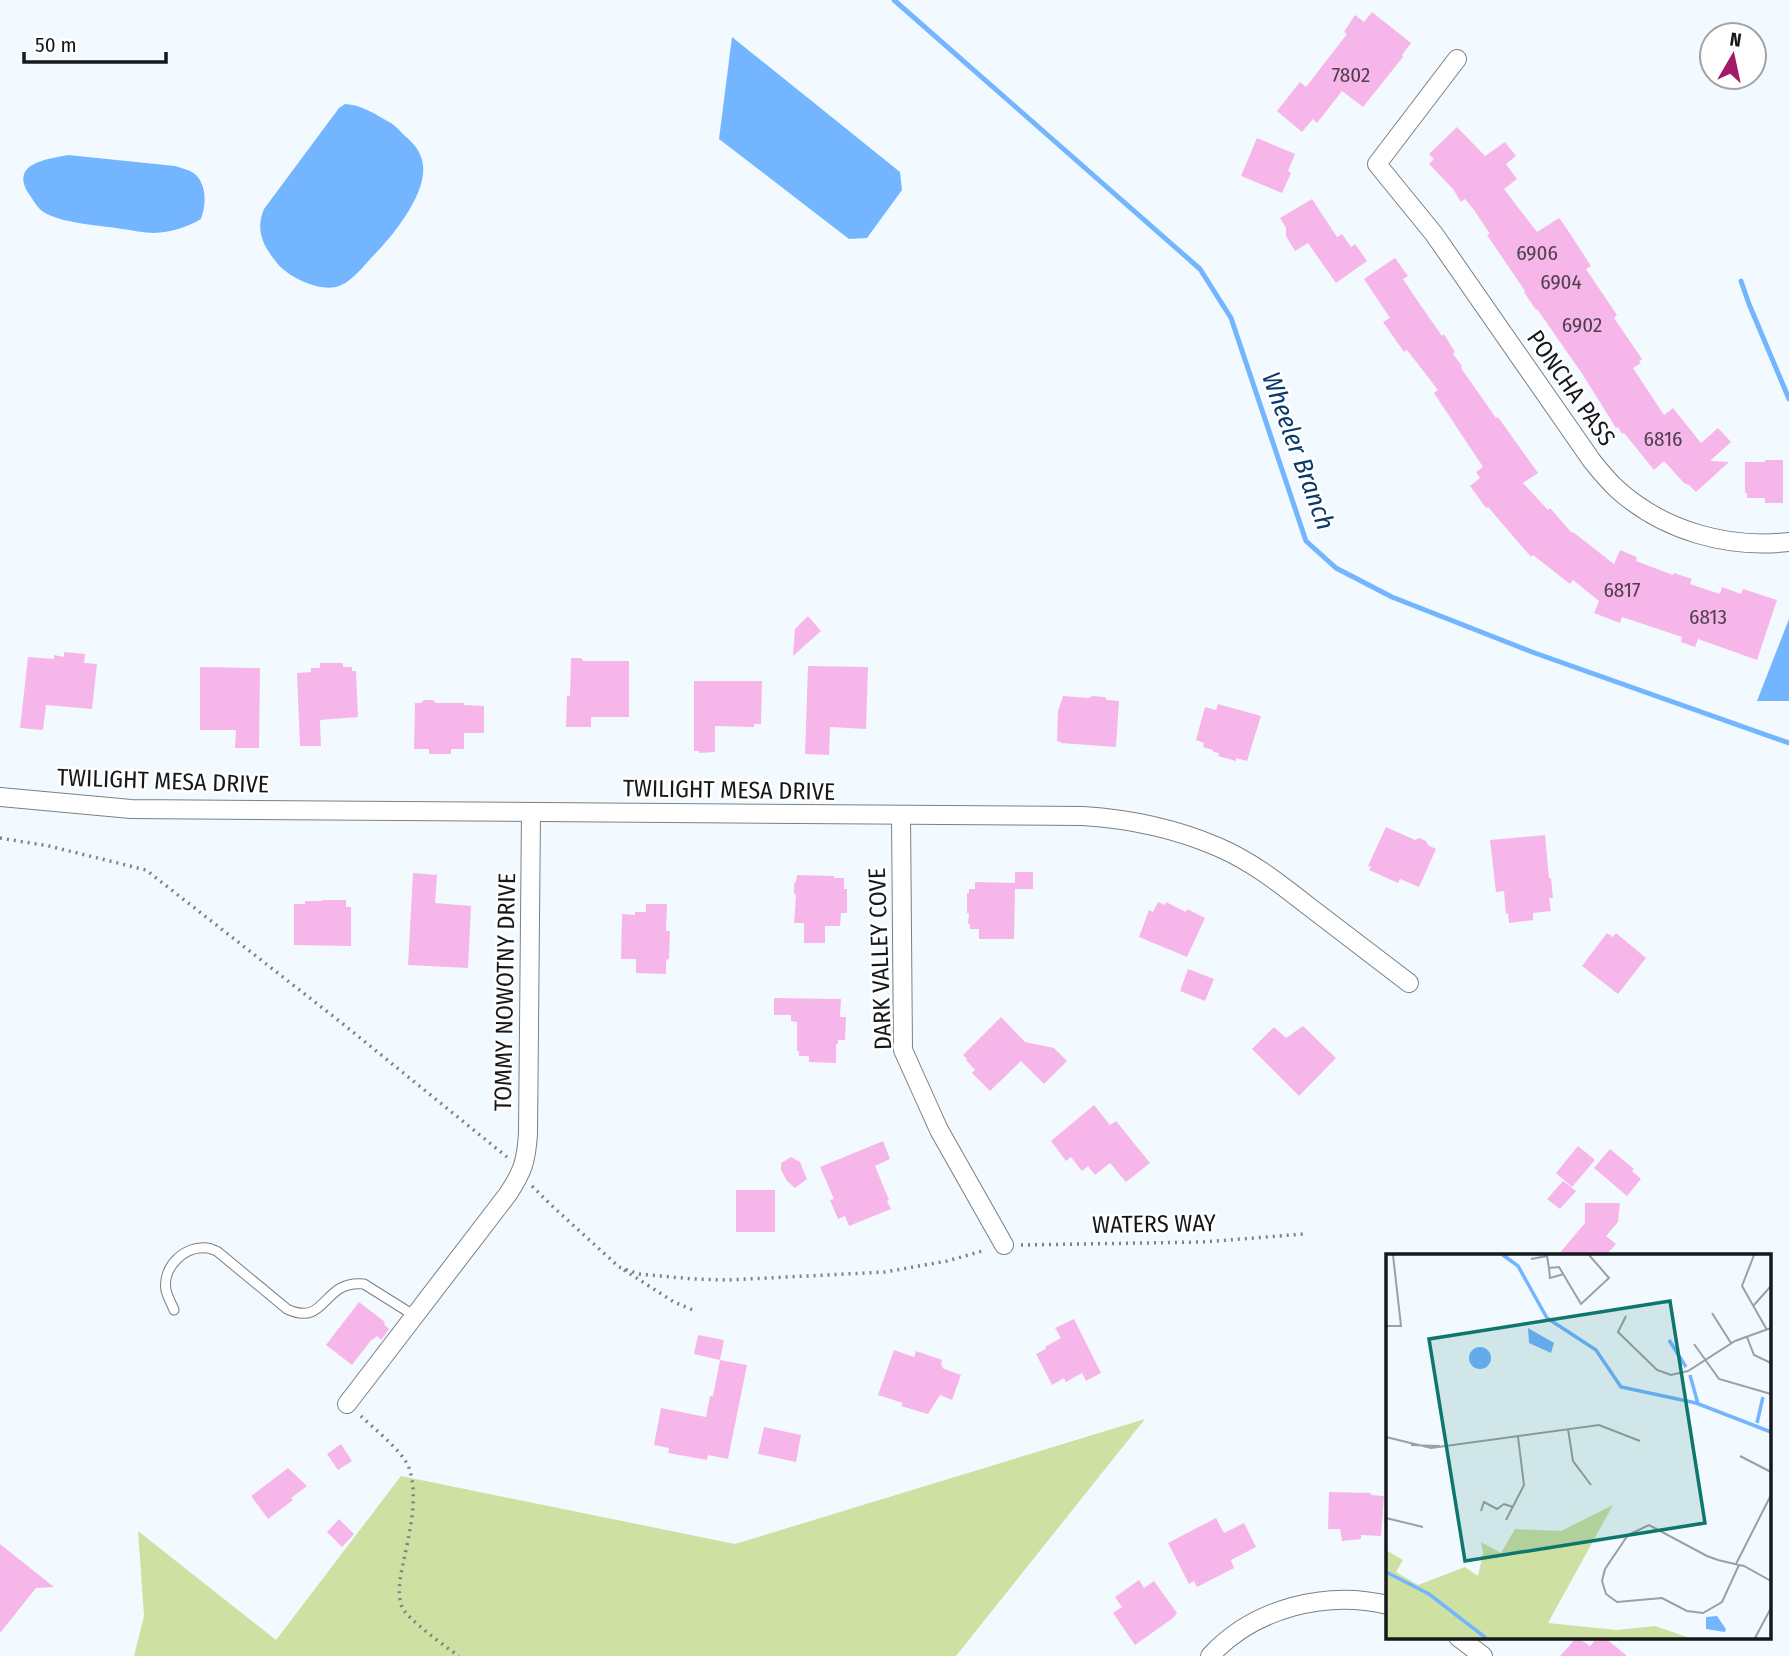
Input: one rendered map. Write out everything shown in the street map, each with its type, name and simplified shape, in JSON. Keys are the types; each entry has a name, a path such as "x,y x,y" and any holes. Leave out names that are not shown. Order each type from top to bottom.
{"street":[{"name":"PONCHA PASS","path":"1457,59 1377,164 1434,234 1578,442 1616,488 1648,512 1690,532 1752,544 1789,542"},
{"name":"TWILIGHT MESA DRIVE","path":"0,797 131,809 901,815 1106,818 1133,821 1194,837 1219,847 1260,870 1409,984"},
{"name":"TOMMY NOWOTNY DRIVE","path":"523,1171 528,1134 531,812"},
{"name":"DARK VALLEY COVE","path":"901,815 903,1050 939,1130 1004,1245"},
{"path":"347,1404 523,1171"},
{"path":"1212,1653 1238,1631 1259,1619 1291,1607 1345,1600 1386,1605"},
{"path":"1459,1638 1483,1656"}],"lane":[{"path":"174,1310 166,1289 167,1276 173,1263 183,1254 208,1248 218,1252 287,1309 297,1314 314,1312 335,1291 346,1284 356,1283 364,1284 415,1316"}],"path":[{"path":"0,838 49,846 146,870 343,1024 523,1171 550,1204 619,1267 674,1302 695,1311"},
{"name":"WATERS WAY","path":"619,1267 639,1274 693,1279 885,1272 947,1261 1004,1245 1203,1242 1304,1234"},
{"path":"347,1404 400,1454 409,1468 413,1495 412,1521 399,1590 402,1610 459,1656"}],"green space":[{"path":"1145,1419 956,1656 134,1656 144,1616 138,1531 276,1640 401,1476 735,1544"}],"water":[{"path":"732,37 900,172 902,190 867,238 849,239 719,139"},
{"path":"345,104 368,110 395,126 416,148 423,169 417,196 401,222 358,272 332,288 305,282 282,268 264,244 260,224 264,209 339,108"},
{"path":"68,155 175,166 191,172 200,180 204,190 205,202 201,219 178,229 154,233 73,222 47,214 29,194 24,184 24,175 34,164"},
{"path":"1789,619 1789,701 1757,701"}],"building":[{"path":"1372,12 1411,43 1403,57 1363,107 1342,91 1317,123 1313,119 1302,132 1277,111 1300,82 1306,87 1347,34 1344,32 1355,15 1364,22"},
{"path":"1457,127 1485,156 1505,142 1516,156 1506,164 1517,179 1504,189 1537,232 1559,218 1565,226 1591,266 1586,269 1617,315 1614,318 1642,359 1639,361 1641,363 1633,368 1664,415 1673,408 1701,443 1718,428 1731,442 1710,461 1729,462 1696,492 1664,461 1654,470 1624,433 1616,428 1583,375 1524,292 1474,210 1465,199 1461,202 1453,189 1429,164 1434,159 1429,154"},
{"path":"1257,138 1295,154 1288,171 1291,173 1282,193 1241,176"},
{"path":"1312,199 1337,237 1342,234 1351,247 1355,244 1367,261 1336,283 1308,243 1295,251 1280,218"},
{"path":"1395,258 1408,276 1403,279 1442,336 1444,334 1461,368 1538,473 1523,483 1572,533 1614,564 1620,550 1637,557 1636,561 1692,579 1690,584 1720,594 1722,587 1741,594 1743,589 1777,600 1757,660 1698,639 1695,647 1681,642 1682,637 1622,617 1620,623 1594,613 1599,601 1573,580 1570,584 1533,555 1531,557 1488,507 1486,508 1470,486 1480,478 1476,472 1483,467 1434,393 1438,390 1407,350 1404,352 1383,322 1390,318 1364,279"},
{"path":"1783,460 1783,503 1765,503 1765,498 1747,498 1745,462"},
{"path":"808,616 821,631 793,656 795,629"},
{"path":"64,652 85,654 84,663 97,664 92,709 46,705 43,730 20,728 28,657 54,659 54,655 64,657"},
{"path":"571,658 581,658 583,661 629,661 629,717 591,717 591,727 566,727"},
{"path":"320,663 343,663 343,667 352,667 352,671 356,671 358,717 320,720 321,746 300,746 297,673 311,672 311,668 320,668"},
{"path":"808,666 868,667 866,729 830,727 829,755 805,754"},
{"path":"200,667 260,668 259,748 235,748 236,730 200,730"},
{"path":"694,681 762,681 761,724 754,724 754,727 715,726 715,752 694,751"},
{"path":"1063,696 1105,697 1107,700 1119,701 1116,747 1057,741 1058,711"},
{"path":"424,700 484,706 484,733 464,733 464,749 451,749 451,754 429,754 429,749 414,749 415,703"},
{"path":"1218,704 1261,716 1247,761 1218,756 1219,753 1203,747 1204,743 1196,740 1205,707 1216,710"},
{"path":"1386,827 1415,840 1419,838 1426,841 1436,849 1419,887 1400,879 1398,883 1369,870 1371,867 1368,866"},
{"path":"1545,835 1553,898 1549,898 1551,911 1533,913 1533,920 1509,923 1504,891 1496,892 1490,840"},
{"path":"1015,872 1033,872 1033,889 1015,889 1014,939 979,939 979,929 970,929 968,924 969,889 975,889 975,882 1015,883"},
{"path":"413,873 437,875 435,903 471,906 468,968 408,965"},
{"path":"797,875 844,878 847,913 841,913 840,926 825,926 825,943 804,943 804,923 794,923 794,884"},
{"path":"346,900 346,907 351,907 351,946 294,945 294,904"},
{"path":"1158,902 1165,905 1166,902 1186,912 1187,909 1205,918 1187,957 1139,937 1149,910 1153,912"},
{"path":"646,904 667,904 666,931 670,931 666,974 636,973 636,959 621,959 622,914 646,912"},
{"path":"1607,933 1613,937 1616,933 1646,958 1618,994 1582,966"},
{"path":"1188,969 1214,979 1205,1001 1180,991"},
{"path":"774,998 841,999 840,1017 846,1017 845,1040 838,1040 836,1044 836,1063 809,1062 809,1056 799,1056 797,1022 791,1021 791,1015 774,1015"},
{"path":"1001,1017 1025,1042 1054,1048 1067,1061 1044,1084 1021,1061 990,1091 972,1073 975,1070 963,1055"},
{"path":"1303,1026 1336,1058 1299,1096 1252,1049 1274,1027 1286,1038"},
{"path":"1094,1105 1110,1125 1116,1121 1150,1163 1126,1182 1110,1163 1095,1175 1088,1166 1082,1171 1071,1157 1066,1161 1051,1141"},
{"path":"883,1141 890,1159 875,1166 891,1209 849,1226 845,1216 838,1219 830,1200 834,1199 820,1167"},
{"path":"1578,1146 1595,1160 1572,1187 1556,1173"},
{"path":"1610,1149 1634,1169 1632,1171 1641,1179 1627,1196 1594,1168"},
{"path":"791,1157 800,1162 807,1179 795,1188 781,1170 781,1163"},
{"path":"1563,1181 1576,1191 1560,1209 1547,1199"},
{"path":"736,1190 775,1190 775,1232 736,1232"},
{"path":"1585,1203 1620,1203 1618,1222 1606,1236 1616,1244 1607,1254 1559,1254 1585,1223"},
{"path":"359,1302 385,1322 389,1329 381,1340 377,1336 372,1339 352,1365 326,1345"},
{"path":"1074,1319 1101,1373 1086,1381 1082,1373 1066,1382 1064,1378 1052,1385 1036,1354 1061,1338 1055,1328"},
{"path":"698,1335 724,1340 720,1360 694,1354"},
{"path":"894,1350 914,1357 916,1351 942,1360 942,1368 961,1375 952,1400 940,1395 928,1414 901,1406 903,1403 878,1395"},
{"path":"720,1360 747,1365 728,1459 708,1455 707,1460 668,1453 669,1448 654,1445 661,1408 706,1417"},
{"path":"764,1427 801,1435 796,1462 758,1454"},
{"path":"341,1444 352,1461 338,1470 327,1454"},
{"path":"288,1468 307,1486 268,1519 251,1496"},
{"path":"1329,1492 1384,1496 1381,1536 1361,1535 1361,1539 1342,1541 1340,1529 1328,1529"},
{"path":"1216,1518 1224,1533 1244,1523 1256,1547 1231,1560 1234,1568 1197,1587 1194,1581 1189,1584 1168,1543"},
{"path":"339,1519 354,1534 342,1547 327,1532"},
{"path":"0,1544 54,1587 36,1588 0,1633"},
{"path":"1139,1580 1144,1588 1154,1581 1177,1613 1135,1645 1113,1613 1122,1607 1115,1597"},
{"path":"1576,1638 1590,1646 1597,1638 1605,1638 1627,1656 1560,1656"}],"waterway":[{"name":"Wheeler Branch","path":"894,0 1200,269 1231,318 1306,541 1336,568 1392,597 1532,652 1789,743"},
{"path":"1741,281 1789,399"}]}
